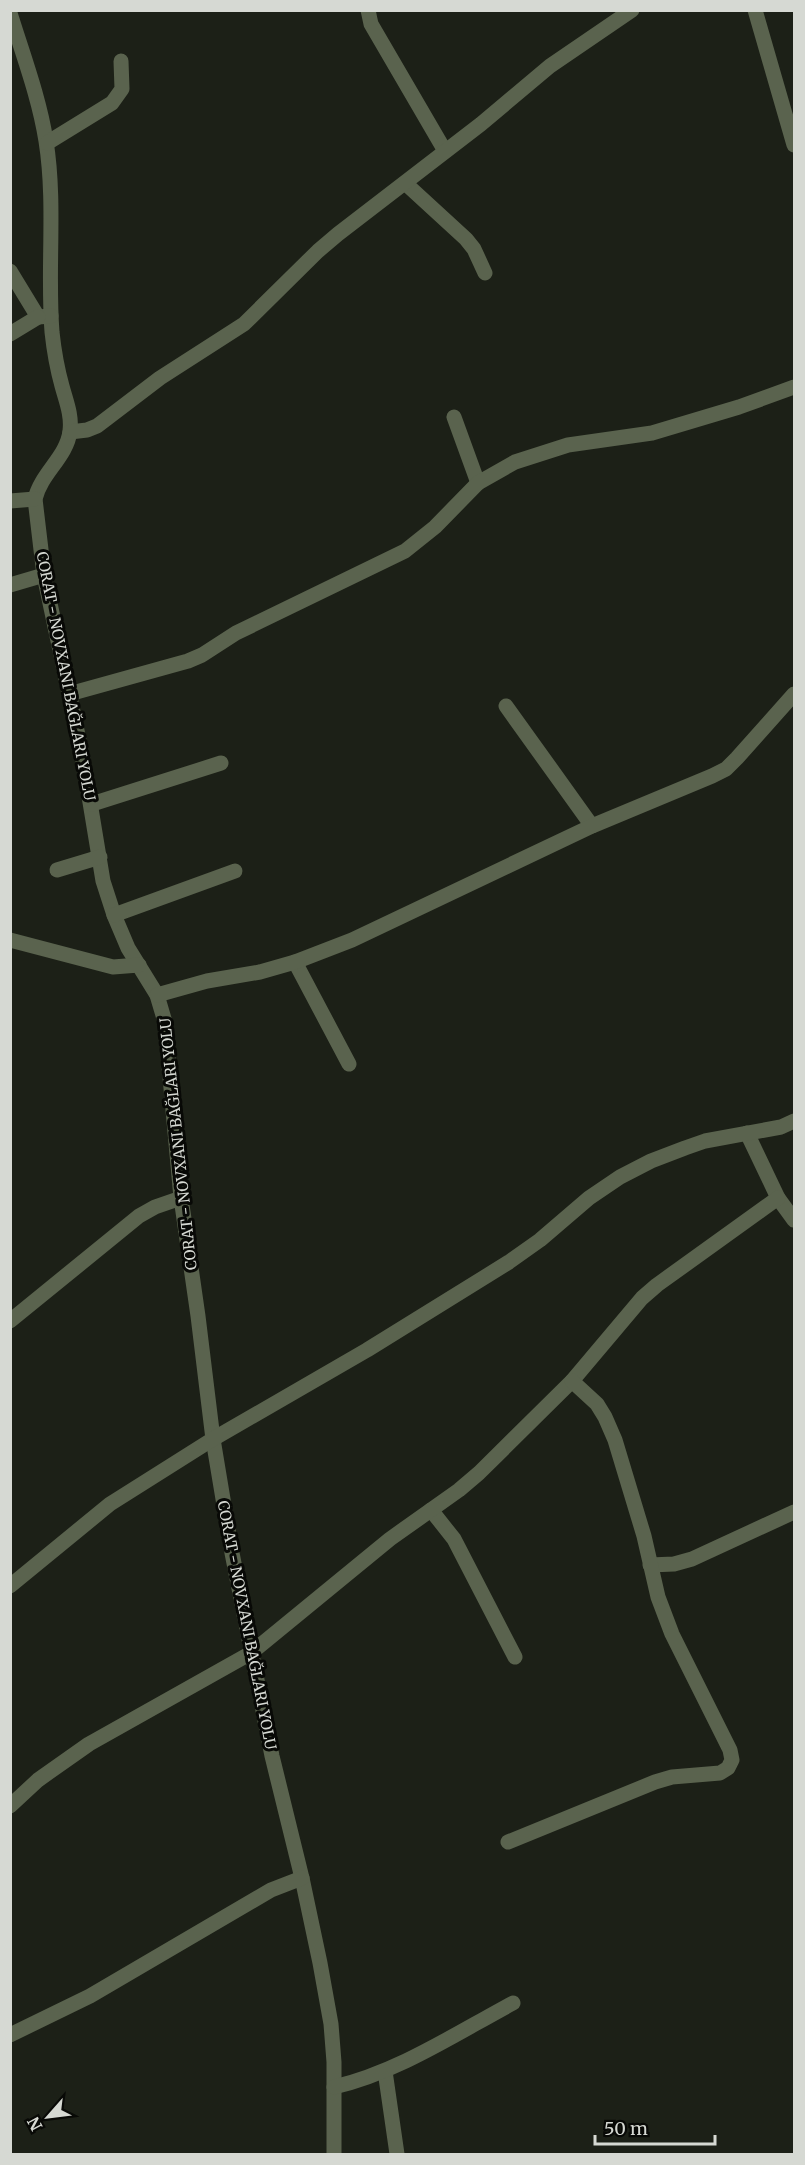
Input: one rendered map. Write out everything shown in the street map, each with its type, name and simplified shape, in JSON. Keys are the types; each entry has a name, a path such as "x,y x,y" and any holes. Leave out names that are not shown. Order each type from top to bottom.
{"street":[{"path":"368,10 371,24 445,151"},
{"path":"70,432 97,426 160,378 231,334 318,251 504,105 550,66 632,10"},
{"path":"755,10 795,145"},
{"path":"10,13 41,115 47,143 51,216 44,316 70,418 70,432 64,450 37,489 35,499 44,575 92,804 103,880 128,948 157,995 165,1022 181,1198 213,1439 251,1653 272,1756 302,1878 330,2024 334,2087 334,2154"},
{"path":"47,143 112,103 122,89 121,61"},
{"path":"405,183 466,239 474,249 485,273"},
{"path":"10,271 44,316"},
{"path":"10,334 44,316"},
{"path":"69,694 188,661 202,655 236,633 405,551 435,527 478,483 515,462 567,445 652,433 739,407 795,387"},
{"path":"454,417 478,483"},
{"path":"10,501 35,499"},
{"path":"10,585 44,575"},
{"path":"157,995 207,981 260,972 295,962 352,940 592,826 726,769 795,694"},
{"path":"506,706 592,826"},
{"path":"92,804 221,763"},
{"path":"57,870 99,858"},
{"path":"114,915 234,871"},
{"path":"10,940 113,967 139,965"},
{"path":"295,962 349,1064"},
{"path":"10,1586 110,1504 213,1439 367,1350 509,1262 589,1198 620,1177 651,1161 705,1141 781,1127 795,1121"},
{"path":"747,1133 778,1198 795,1220"},
{"path":"10,1321 139,1216 155,1207 181,1198"},
{"path":"10,1806 38,1780 89,1744 251,1653 390,1539 479,1473 572,1381 642,1298 778,1198"},
{"path":"508,1842 655,1782 672,1777 720,1773 728,1768 732,1760 730,1750 672,1634 658,1597 644,1536 615,1440 605,1416 597,1404 572,1381"},
{"path":"431,1510 453,1539 515,1657"},
{"path":"650,1565 674,1564 692,1559 795,1512"},
{"path":"10,2036 90,1996 271,1890 302,1878"},
{"path":"334,2087 357,2082 385,2071 513,2003"},
{"path":"385,2071 397,2154"}]}
